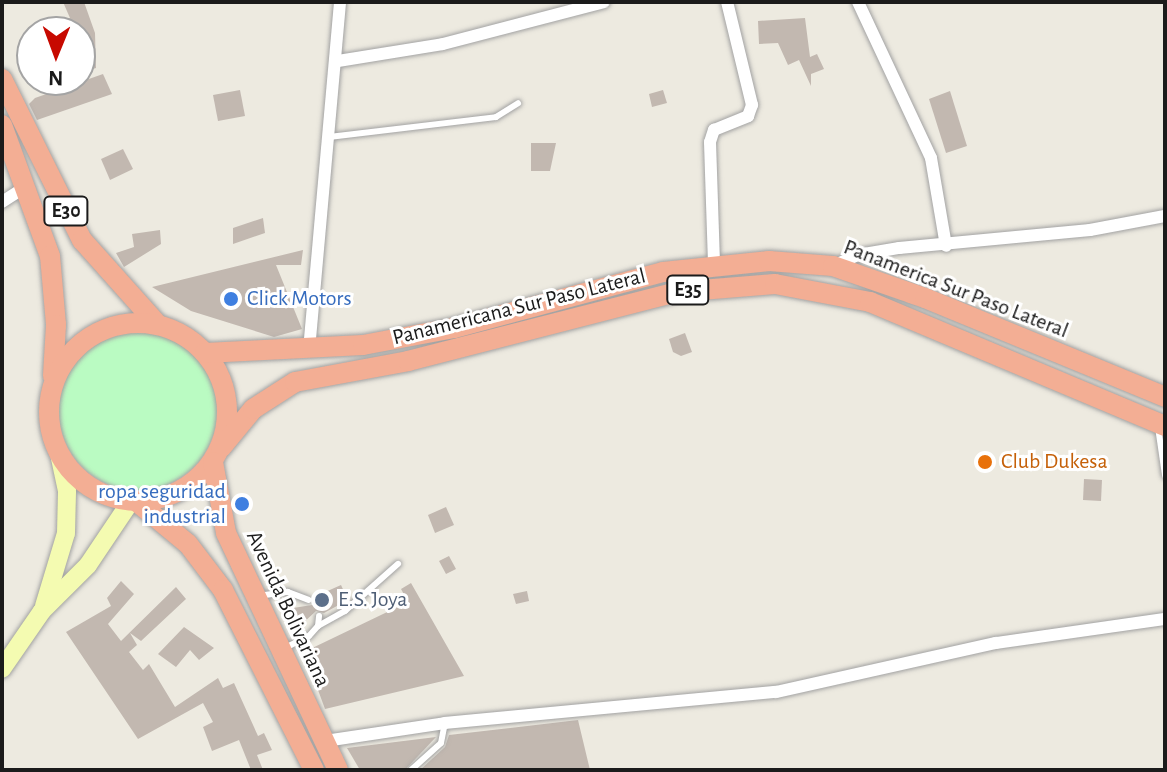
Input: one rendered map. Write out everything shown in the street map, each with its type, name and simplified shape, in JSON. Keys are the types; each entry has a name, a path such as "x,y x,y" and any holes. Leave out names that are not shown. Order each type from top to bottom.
{"highway":[{"name":"E30","path":"2,79 82,240 157,324"},
{"name":"E30","path":"2,125 27,186 50,256 56,325 52,383"},
{"name":"Panamerica Sur Paso Lateral","path":"205,353 309,350 454,328 714,263 833,266 925,298 1165,397"},
{"name":"Panamericana Sur Paso Lateral","path":"217,455 253,409 295,382 408,361 676,292 775,284 870,302 1161,425"},
{"path":"52,383 64,360 94,335 131,323 157,324 192,340 205,353 227,398 217,455"},
{"name":"E35","path":"52,383 48,421 60,457 90,488 133,501 176,493 217,455"},
{"name":"Avenida Bolivariana","path":"217,455 226,533 338,770"},
{"name":"Avenida Bolivariana","path":"133,501 188,544 223,590 314,770"}],"main road":[{"path":"42,611 66,533 67,491 60,457"},
{"path":"2,669 42,611 88,565 133,501"}],"street":[{"path":"309,350 311,279 338,61 340,2"},
{"path":"338,61 443,44 604,2"},
{"path":"714,263 710,142 714,130 748,116 752,105 727,2"},
{"path":"858,2 931,158 946,246"},
{"path":"2,202 27,186"},
{"path":"833,266 858,255 1165,216"},
{"path":"325,741 445,723 776,692 996,643 1165,619"}],"lane":[{"path":"329,137 485,119 518,103"},
{"path":"1161,425 1165,475"},
{"path":"280,651 345,611 398,564"},
{"path":"254,597 288,592 309,600"},
{"path":"318,626 319,616"},
{"path":"411,770 441,743 445,723"}],"green space":[{"path":"138,332 168,338 194,355 211,381 217,411 211,441 194,467 168,484 138,490 108,484 82,467 65,441 59,411 65,381 82,355 108,338"}],"building":[{"path":"63,2 84,2 89,16 69,16"},
{"path":"805,18 810,57 817,54 824,69 811,74 811,86 799,60 788,65 778,43 759,44 758,21"},
{"path":"103,74 112,94 37,120 29,104 35,98 96,96 96,76"},
{"path":"240,90 245,116 218,121 213,95"},
{"path":"663,90 667,103 652,107 649,94"},
{"path":"950,91 967,146 946,153 929,99"},
{"path":"531,143 556,143 550,171 531,171"},
{"path":"123,149 133,169 110,180 101,159"},
{"path":"263,218 265,233 233,244 233,228"},
{"path":"160,230 161,244 124,267 116,253 134,247 132,234"},
{"name":"Click Motors","path":"303,250 301,265 276,265 302,329 274,337 191,311 152,287"},
{"path":"685,333 692,352 681,356 673,352 669,339"},
{"path":"1084,479 1102,480 1101,501 1083,500"},
{"path":"446,507 454,525 435,533 428,515"},
{"path":"449,556 456,569 446,574 439,561"},
{"path":"121,581 134,594 108,624 121,641 176,587 186,599 141,641 130,633 137,645 129,652 143,670 149,664 175,707 218,678 223,688 234,683 258,736 264,733 272,750 257,755 263,770 251,770 239,740 212,751 203,727 213,722 203,703 138,739 66,632 111,606 107,598"},
{"path":"411,583 464,676 325,709 304,652 408,602 401,589"},
{"path":"341,585 348,600 324,613 316,611 302,624 293,608 312,605 314,597"},
{"path":"527,591 529,601 516,604 513,594"},
{"path":"184,627 214,648 199,660 190,650 176,667 158,654"},
{"path":"578,720 590,770 420,770 445,747 449,735"},
{"path":"436,737 405,770 360,770 347,748"}],"place":[{"name":"Click Motors","path":"231,299"},
{"name":"Club Dukesa","path":"985,462"},
{"name":"ropa seguridad industrial","path":"242,504"},
{"name":"E.S. Joya","path":"322,600"}]}
